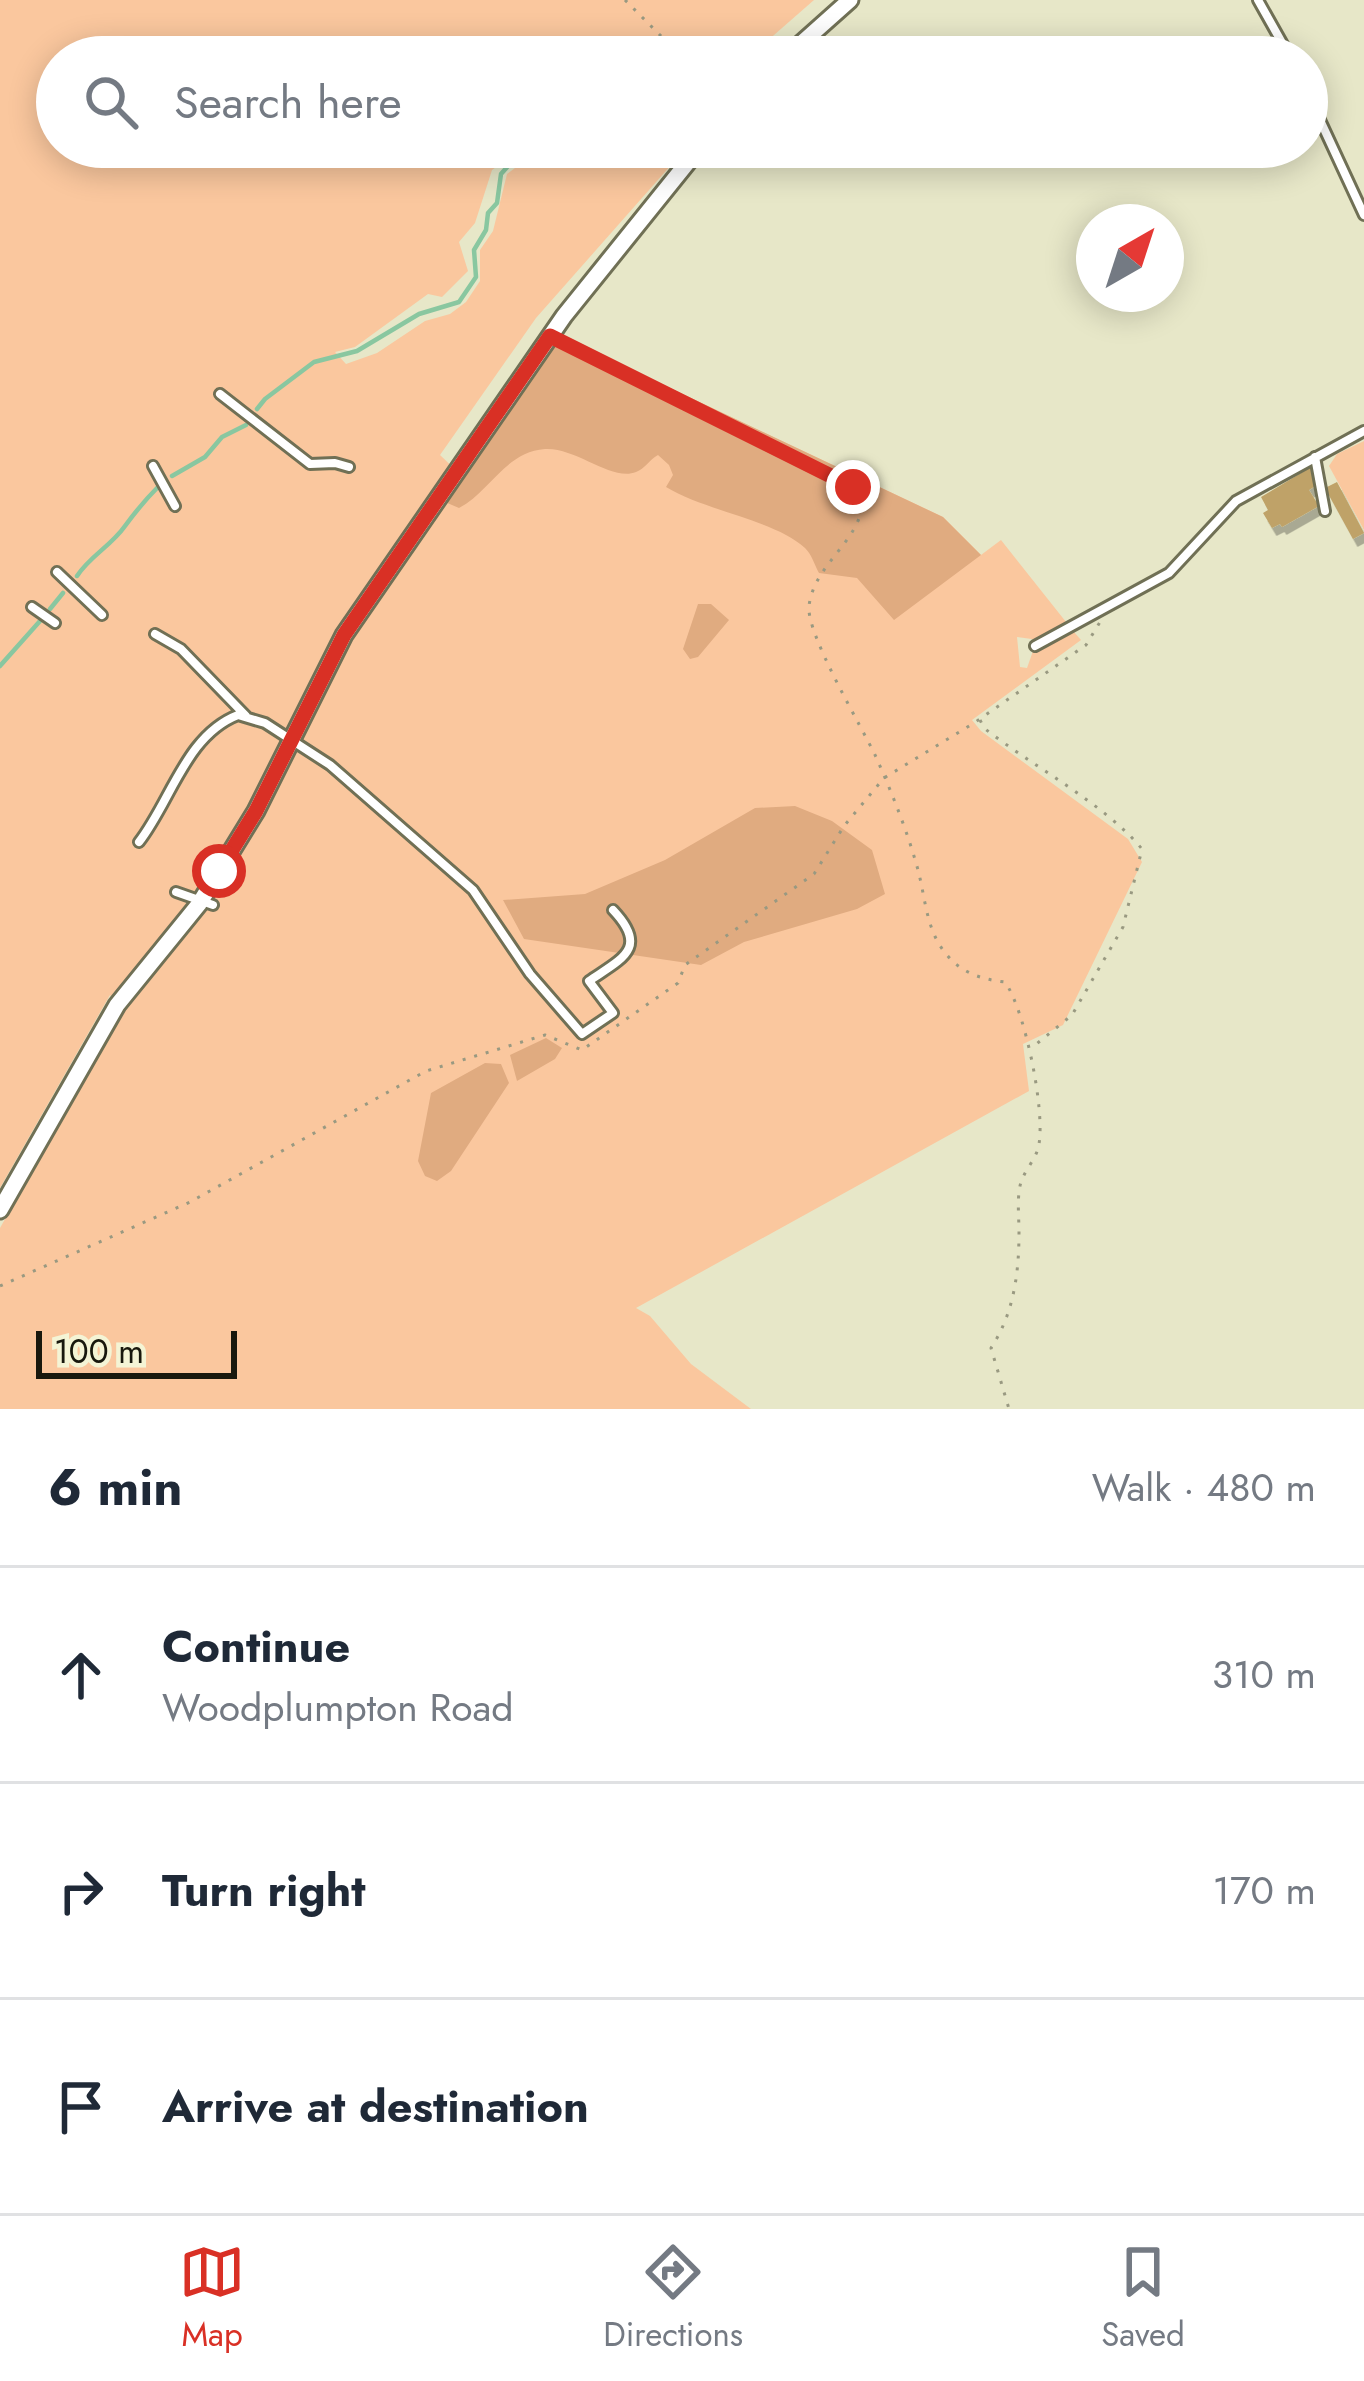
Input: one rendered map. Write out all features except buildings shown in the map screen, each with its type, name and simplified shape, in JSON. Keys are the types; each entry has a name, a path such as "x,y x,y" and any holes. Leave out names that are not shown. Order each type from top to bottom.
{"street":[{"path":"810,36 850,0"},
{"path":"0,1210 117,1005 207,903 344,635 550,336 683,168"}],"lane":[{"path":"1258,0 1278,36"},
{"path":"1328,137 1364,215"},
{"path":"220,394 310,464 349,467"},
{"path":"1035,646 1169,573 1236,501 1364,431"},
{"path":"1316,457 1325,511"},
{"path":"153,466 175,506"},
{"path":"57,572 102,615"},
{"path":"32,607 55,623"},
{"path":"155,634 181,649 247,717 265,723 330,765 472,890 530,974 582,1034 613,1013 590,981 620,961 631,947 630,932 613,910"},
{"path":"139,842 201,742 223,721 247,717"},
{"path":"176,892 207,903"}],"path":[{"path":"625,0 661,36"},
{"path":"550,336 853,487 863,502 861,521 816,581 808,610 833,676 884,778 942,949 974,979 1005,982 1013,993 1022,1034 1032,1048 1040,1145 1020,1186 1019,1258 1007,1323 991,1348 1009,1409"},
{"path":"0,1286 190,1202 426,1071 545,1035 582,1050 678,983 686,965 814,874 844,826 884,778 1086,645 1108,608"},
{"path":"979,718 984,728 1126,829 1142,849 1123,928 1072,1015 1032,1048"}],"shaded area":[{"path":"0,0 814,0 773,36 36,36 36,168 495,168 475,223 459,242 468,271 442,297 428,294 355,347 335,352 346,364 377,353 425,321 450,314 466,302 480,281 480,250 493,231 507,174 515,168 668,168 536,318 440,455 461,475 560,336 943,517 981,555 1001,540 1070,627 1039,640 1017,637 1020,667 1027,668 1033,651 1074,632 1081,640 972,720 1128,839 1142,862 1063,1025 1023,1044 1029,1091 636,1308 650,1316 691,1364 751,1409 0,1409 0,1228 122,1011 110,995 0,1188"},
{"path":"560,336 943,517 981,555 894,620 857,578 819,573 807,551 792,538 666,487 673,475 658,455 639,471 626,474 557,450 531,452 508,465 459,508 445,502"},
{"path":"1364,441 1364,530 1329,466 1337,454"},
{"path":"698,604 711,604 729,620 698,657 690,659 683,649"},
{"path":"795,806 832,821 872,850 885,894 857,909 744,942 701,965 524,939 503,900 585,894 665,860 755,808"},
{"path":"546,1038 562,1048 555,1059 517,1081 510,1055"},
{"path":"485,1063 501,1064 509,1083 451,1171 437,1181 425,1176 418,1161 431,1093"}],"waterway":[{"path":"257,409 314,362 357,351 419,314 459,302 476,277 474,250 486,230 488,213 497,203 506,168"},
{"path":"172,476 205,457 222,437 246,425"},
{"path":"77,576 158,487"},
{"path":"50,609 63,593"},
{"path":"0,666 40,621"}],"route":[{"path":"219,871 256,811 344,635 550,336 853,487"}]}
